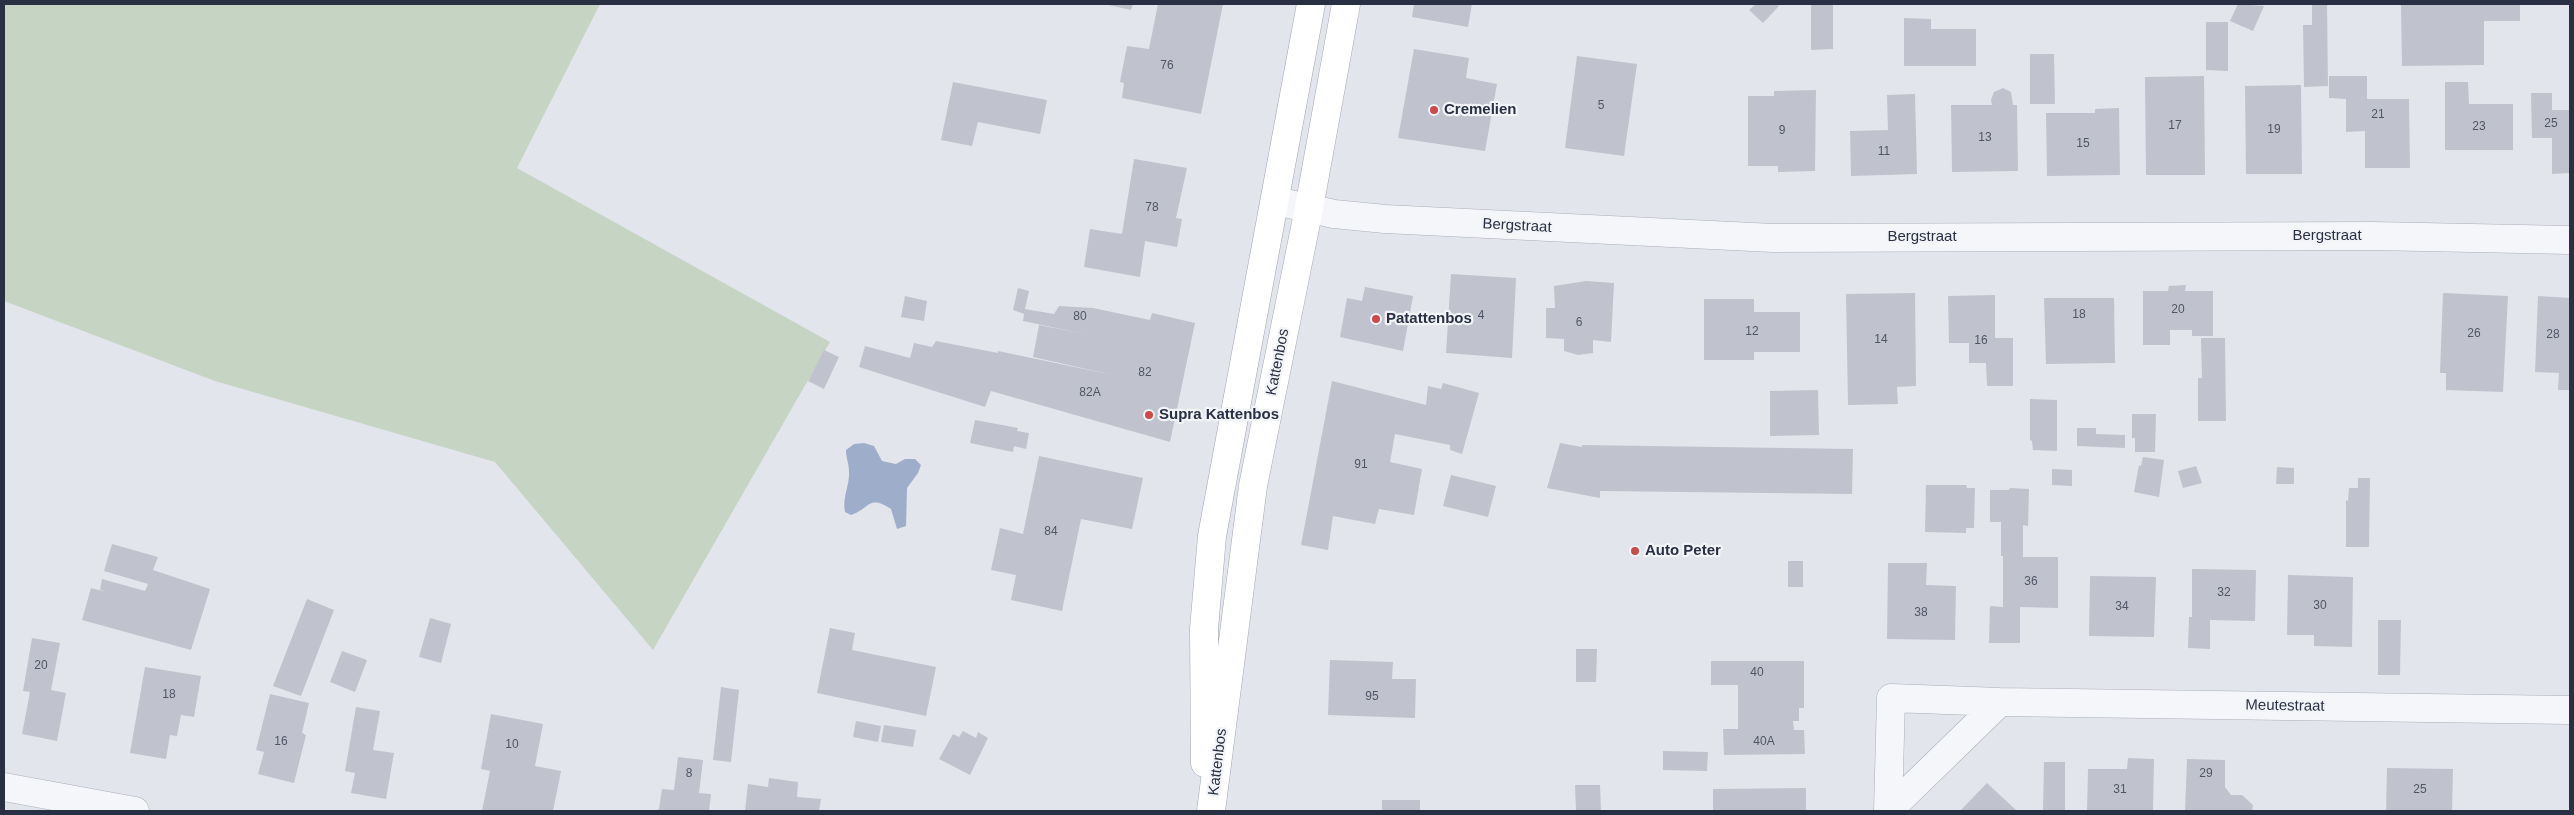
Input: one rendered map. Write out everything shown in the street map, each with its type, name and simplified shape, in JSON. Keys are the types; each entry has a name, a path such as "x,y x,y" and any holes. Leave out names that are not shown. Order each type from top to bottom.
{"main road":[{"name":"Kattenbos","path":"1211,811 1203,735 1204,629 1212,536 1276,201 1311,4"},
{"name":"Kattenbos","path":"1211,811 1253,486 1309,208 1346,4"}],"street":[{"name":"Bergstraat","path":"1276,201 1334,214 1385,219 1773,238 2374,236 2570,240"},
{"name":"Meutestraat","path":"1888,811 1891,698 2000,702 2570,710"},
{"name":"Meutestraat","path":"1888,811 2000,702"},
{"path":"4,787 134,811"}],"green space":[{"path":"4,4 600,4 517,168 830,342 653,650 495,462 215,381 4,301"}],"water":[{"path":"864,443 874,446 882,461 896,464 905,459 915,459 921,465 918,473 907,488 906,526 897,529 891,509 878,503 870,504 851,515 845,512 844,501 849,476 846,450 854,444"}],"building":[{"path":"1104,4 1133,4 1131,10"},
{"path":"1158,4 1223,4 1201,114 1122,98 1124,83 1120,82 1127,46 1149,49"},
{"path":"1414,4 1472,4 1468,27 1412,17"},
{"path":"1756,4 1776,4 1779,6 1763,23 1749,10"},
{"path":"1811,4 1833,4 1833,49 1811,50"},
{"path":"2238,4 2264,6 2253,31 2230,21"},
{"path":"2312,4 2327,4 2328,86 2304,87 2303,25 2312,25"},
{"path":"2401,4 2520,4 2520,21 2484,21 2484,65 2402,66"},
{"path":"1904,18 1931,19 1931,29 1976,29 1976,66 1904,66"},
{"path":"2206,22 2228,22 2228,71 2206,70"},
{"path":"1414,49 1469,58 1466,78 1497,84 1485,151 1398,138"},
{"path":"2030,54 2054,54 2055,104 2030,104"},
{"path":"1577,56 1637,64 1624,156 1565,148"},
{"path":"2204,76 2205,175 2146,175 2145,77"},
{"path":"2329,76 2367,76 2367,99 2409,99 2410,168 2365,168 2365,131 2346,132 2346,99 2329,98"},
{"path":"953,82 1047,100 1040,134 978,122 972,146 941,140"},
{"path":"2445,82 2468,82 2469,104 2513,104 2513,150 2445,150"},
{"path":"2301,85 2302,174 2246,174 2245,86"},
{"path":"2003,88 2011,92 2013,105 2017,105 2018,171 1952,172 1951,105 1992,105 1991,100 1994,92"},
{"path":"1816,90 1815,171 1778,172 1778,166 1748,166 1748,96 1774,96 1774,91"},
{"path":"2531,93 2552,93 2552,110 2570,110 2570,173 2552,174 2552,138 2532,138"},
{"path":"1915,94 1917,174 1851,176 1850,131 1888,130 1887,95"},
{"path":"2119,108 2120,175 2047,176 2046,113 2095,113 2095,109"},
{"path":"1134,159 1187,168 1176,218 1182,219 1177,247 1145,241 1140,277 1084,267 1090,229 1122,234"},
{"path":"1451,274 1516,278 1512,358 1446,353"},
{"path":"1586,281 1614,283 1611,342 1593,340 1593,353 1578,355 1564,351 1564,339 1546,338 1546,308 1555,308 1554,286"},
{"path":"2186,285 2185,291 2213,291 2213,336 2192,336 2192,330 2170,330 2170,345 2143,345 2143,291 2168,291 2169,286"},
{"name":"Patattenbos","path":"1365,287 1413,296 1403,351 1340,337 1347,298 1362,301"},
{"path":"1018,288 1029,291 1025,309 1054,314 1059,306 1093,308 1150,320 1152,313 1195,323 1170,442 991,391 985,407 859,367 865,346 910,358 914,343 932,347 936,341 998,353 998,351 1113,375 1033,357 1039,325 1085,334 1023,321 1024,314 1013,310"},
{"path":"1915,293 1916,386 1897,387 1898,404 1848,405 1846,294"},
{"path":"2443,293 2508,296 2503,392 2446,390 2446,373 2440,373"},
{"path":"1995,295 1995,338 2013,338 2013,386 1987,386 1986,363 1969,363 1969,343 1949,343 1948,296"},
{"path":"905,296 927,301 924,321 901,317"},
{"path":"2538,296 2570,298 2570,390 2558,390 2559,373 2535,372"},
{"path":"2044,298 2114,298 2115,363 2046,364"},
{"path":"1704,299 1754,299 1754,312 1800,312 1800,352 1754,352 1754,360 1704,360"},
{"path":"2201,338 2225,338 2226,421 2198,421 2198,378 2202,378"},
{"path":"824,350 839,357 824,389 808,381"},
{"path":"1332,381 1426,405 1428,386 1441,389 1443,383 1479,393 1462,454 1450,450 1450,445 1395,434 1390,462 1422,469 1414,515 1379,509 1375,524 1333,516 1328,550 1301,545"},
{"path":"1818,390 1819,435 1770,436 1770,391"},
{"path":"2030,399 2057,400 2057,451 2033,450 2032,441 2030,440"},
{"path":"2132,414 2156,414 2155,452 2135,452 2135,438 2132,438"},
{"path":"975,420 1018,428 1017,431 1029,433 1026,449 1014,446 1013,452 970,443"},
{"path":"2077,428 2096,428 2096,434 2125,435 2125,448 2077,446"},
{"path":"1560,443 1582,447 1582,445 1853,449 1852,494 1600,491 1600,498 1547,488"},
{"path":"1039,456 1143,478 1132,529 1081,519 1062,611 1011,600 1016,575 991,570 1000,528 1023,534"},
{"path":"2143,457 2164,460 2159,497 2134,492 2139,465 2141,466"},
{"path":"2196,466 2202,483 2183,488 2178,471"},
{"path":"2277,467 2294,468 2294,484 2276,484"},
{"path":"2052,469 2072,470 2072,486 2052,485"},
{"path":"1451,475 1496,486 1488,517 1443,506"},
{"path":"2358,478 2370,478 2369,547 2346,547 2346,500 2348,501 2349,488 2358,488"},
{"path":"1926,485 1966,485 1967,488 1975,488 1974,528 1966,528 1966,533 1925,532"},
{"path":"2010,488 2029,489 2028,526 2023,525 2023,557 2058,557 2058,608 2020,607 2020,643 1989,643 1990,606 2003,607 2001,522 1990,522 1990,490 2009,490"},
{"path":"112,544 158,557 153,570 210,589 191,650 82,620 91,588 106,592 100,590 102,579 145,591 148,584 104,571"},
{"path":"1788,561 1803,561 1803,587 1788,587"},
{"path":"1888,563 1927,563 1926,585 1956,586 1955,640 1887,639"},
{"path":"2192,569 2256,570 2255,621 2210,620 2210,649 2188,648 2189,617 2192,617"},
{"path":"2288,575 2353,577 2352,647 2314,646 2314,635 2287,635"},
{"path":"2090,576 2156,577 2154,637 2089,636"},
{"path":"307,599 334,610 301,696 273,686"},
{"path":"430,618 451,624 441,663 419,657"},
{"path":"2378,620 2401,620 2400,675 2378,675"},
{"path":"830,628 855,633 852,650 936,667 926,716 817,693"},
{"path":"32,638 60,643 51,690 66,693 57,741 22,734 30,692 23,691"},
{"path":"1576,649 1597,649 1596,682 1576,682"},
{"path":"342,651 367,660 355,692 330,682"},
{"path":"1330,660 1393,662 1392,679 1416,679 1415,718 1328,715"},
{"path":"1711,661 1804,661 1804,708 1799,708 1799,721 1793,721 1794,730 1804,730 1805,754 1724,755 1723,729 1738,729 1738,685 1711,685"},
{"path":"145,667 201,676 194,717 181,715 177,736 170,735 166,759 130,753"},
{"path":"721,687 739,690 731,762 713,760"},
{"path":"270,694 309,703 302,733 306,735 294,783 258,774 264,752 256,750"},
{"path":"356,707 380,711 373,750 394,753 386,799 351,793 355,773 345,771"},
{"path":"491,714 543,724 535,766 561,771 553,811 482,811 490,771 481,769"},
{"path":"856,721 881,726 878,742 853,737"},
{"path":"884,725 916,730 913,747 881,742"},
{"path":"963,731 976,738 978,732 988,738 970,775 939,759 953,734 959,737"},
{"path":"1663,751 1708,752 1707,771 1663,770"},
{"path":"678,757 703,760 699,793 711,794 709,811 655,811 659,809 662,789 674,790"},
{"path":"2128,758 2154,759 2153,811 2087,811 2088,769 2127,769"},
{"path":"2187,759 2225,760 2225,787 2231,795 2242,795 2253,805 2252,811 2185,811"},
{"path":"2044,762 2065,762 2065,811 2043,811"},
{"path":"2387,768 2453,769 2452,811 2386,811"},
{"path":"769,778 798,782 797,797 821,799 819,811 745,811 748,784 768,787"},
{"path":"1987,783 2017,811 1960,811"},
{"path":"1575,785 1600,785 1601,811 1576,811"},
{"path":"1806,788 1806,811 1713,811 1713,789"},
{"path":"1382,800 1420,800 1420,811 1382,811"}],"place":[{"name":"Cremelien","path":"1434,110"},
{"name":"Patattenbos","path":"1376,319"},
{"name":"Supra Kattenbos","path":"1149,415"},
{"name":"Auto Peter","path":"1635,551"}]}
